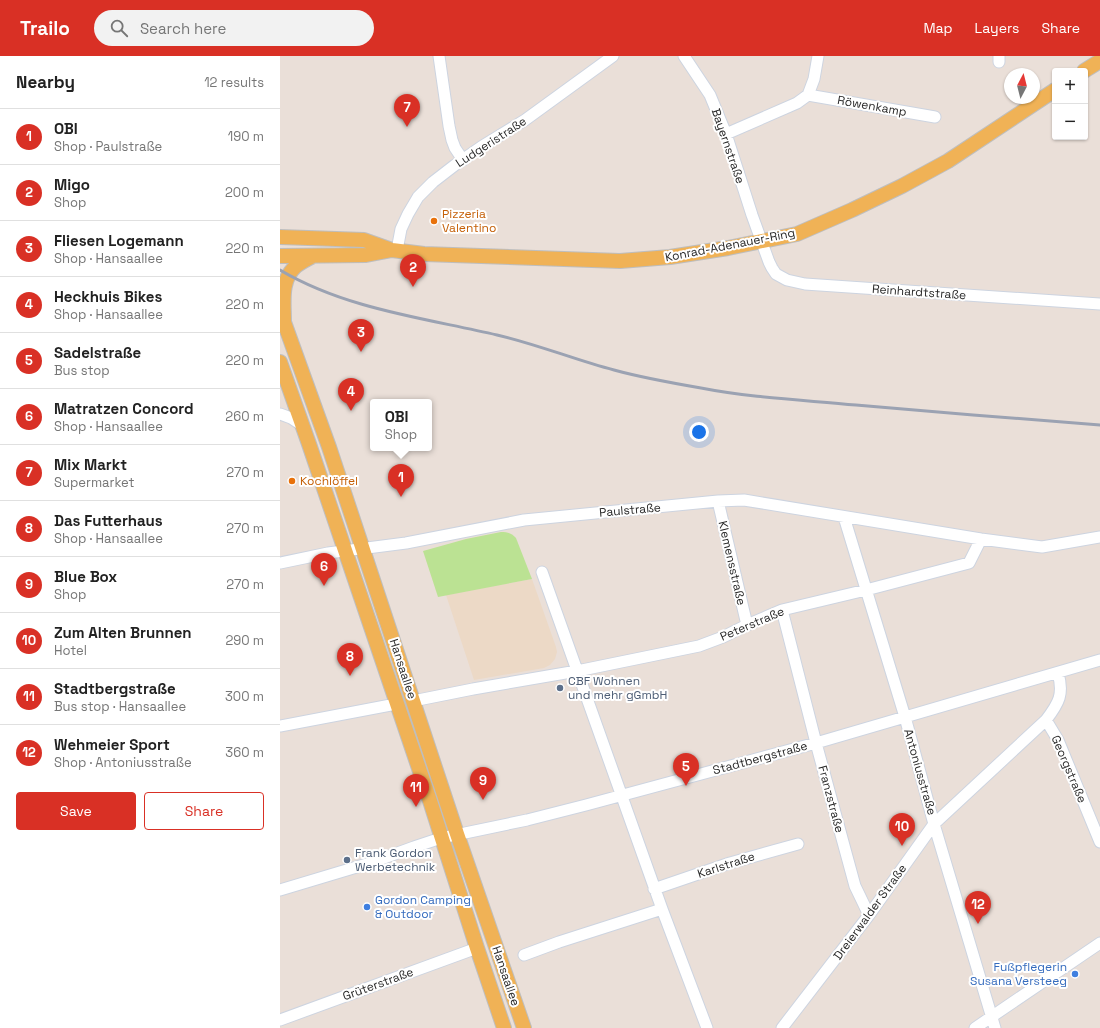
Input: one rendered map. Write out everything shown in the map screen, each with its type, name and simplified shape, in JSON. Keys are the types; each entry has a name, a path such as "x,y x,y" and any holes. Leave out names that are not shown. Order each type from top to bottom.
{"main road":[{"path":"1088,69 1099,62"},
{"name":"Konrad-Adenauer-Ring","path":"280,236 364,240 395,250 424,254 620,261 670,257 762,241 797,234 902,186 948,161 1052,92"},
{"name":"Konrad-Adenauer-Ring","path":"280,256 366,255 395,250"},
{"name":"Hansaallee","path":"313,256 296,266 285,284 282,317 329,447 457,834 524,1028"},
{"name":"Hansaallee","path":"280,364 303,426 430,801 504,1028"}],"street":[{"path":"439,56 452,140 462,160"},
{"name":"Ludgeristraße","path":"395,250 401,229 408,214 418,197 433,182 462,160 525,120 613,56"},
{"name":"Bayernstraße","path":"684,56 710,96 726,134 749,208 762,241"},
{"path":"726,134 797,103 808,95 814,79 818,56"},
{"name":"Röwenkamp","path":"808,95 935,118"},
{"name":"Reinhardtstraße","path":"762,241 769,262 776,274 795,283 1100,304"},
{"path":"280,414 291,418 303,426"},
{"name":"Paulstraße","path":"280,563 328,553 406,543 524,520 744,500 981,540"},
{"name":"Klemensstraße","path":"718,502 747,625"},
{"name":"Antoniusstraße","path":"844,517 995,1028"},
{"path":"981,540 1042,547 1100,537"},
{"name":"Peterstraße","path":"413,701 577,671 699,646 782,610 969,563 981,540"},
{"path":"542,572 654,889 707,1028"},
{"name":"Franzstraße","path":"782,610 855,886 869,915"},
{"name":"Stadtbergstraße","path":"280,890 370,863 441,838 527,820 816,743 1100,660"},
{"name":"Dreierwalder Straße","path":"782,1028 869,915 934,824 1046,720 1056,707 1060,697 1062,684 1058,673"},
{"path":"280,726 396,704"},
{"name":"Georgstraße","path":"1046,720 1058,740 1100,842"},
{"name":"Karlstraße","path":"654,889 730,863 798,844"},
{"path":"524,955 559,942 662,909"},
{"path":"975,1028 1100,943"},
{"name":"Grüterstraße","path":"280,1020 477,948"}],"shaded area":[{"path":"532,579 556,647 557,652 555,659 550,665 544,668 474,680 446,595"}],"green space":[{"path":"501,532 509,533 516,538 532,579 438,597 423,551 466,539"}],"railway":[{"path":"280,270 305,283 358,303 386,311 512,339 599,366 668,382 759,396 1100,425"}],"place":[{"name":"Mix Markt","path":"407,127"},
{"name":"Pizzeria Valentino","path":"434,221"},
{"name":"Migo","path":"413,287"},
{"name":"Fliesen Logemann","path":"361,352"},
{"name":"Heckhuis Bikes","path":"351,411"},
{"name":"Kochlöffel","path":"292,481"},
{"name":"OBI","path":"401,497"},
{"name":"Matratzen Concord","path":"324,586"},
{"name":"Das Futterhaus","path":"350,676"},
{"name":"CBF Wohnen und mehr gGmbH","path":"560,688"},
{"name":"Sadelstraße","path":"686,786"},
{"name":"Blue Box","path":"483,800"},
{"name":"Stadtbergstraße","path":"416,807"},
{"name":"Zum Alten Brunnen","path":"902,846"},
{"name":"Frank Gordon Werbetechnik","path":"347,860"},
{"name":"Gordon Camping & Outdoor","path":"367,907"},
{"name":"Wehmeier Sport","path":"978,924"},
{"name":"Fußpflegerin Susana Versteeg","path":"1075,974"}]}
